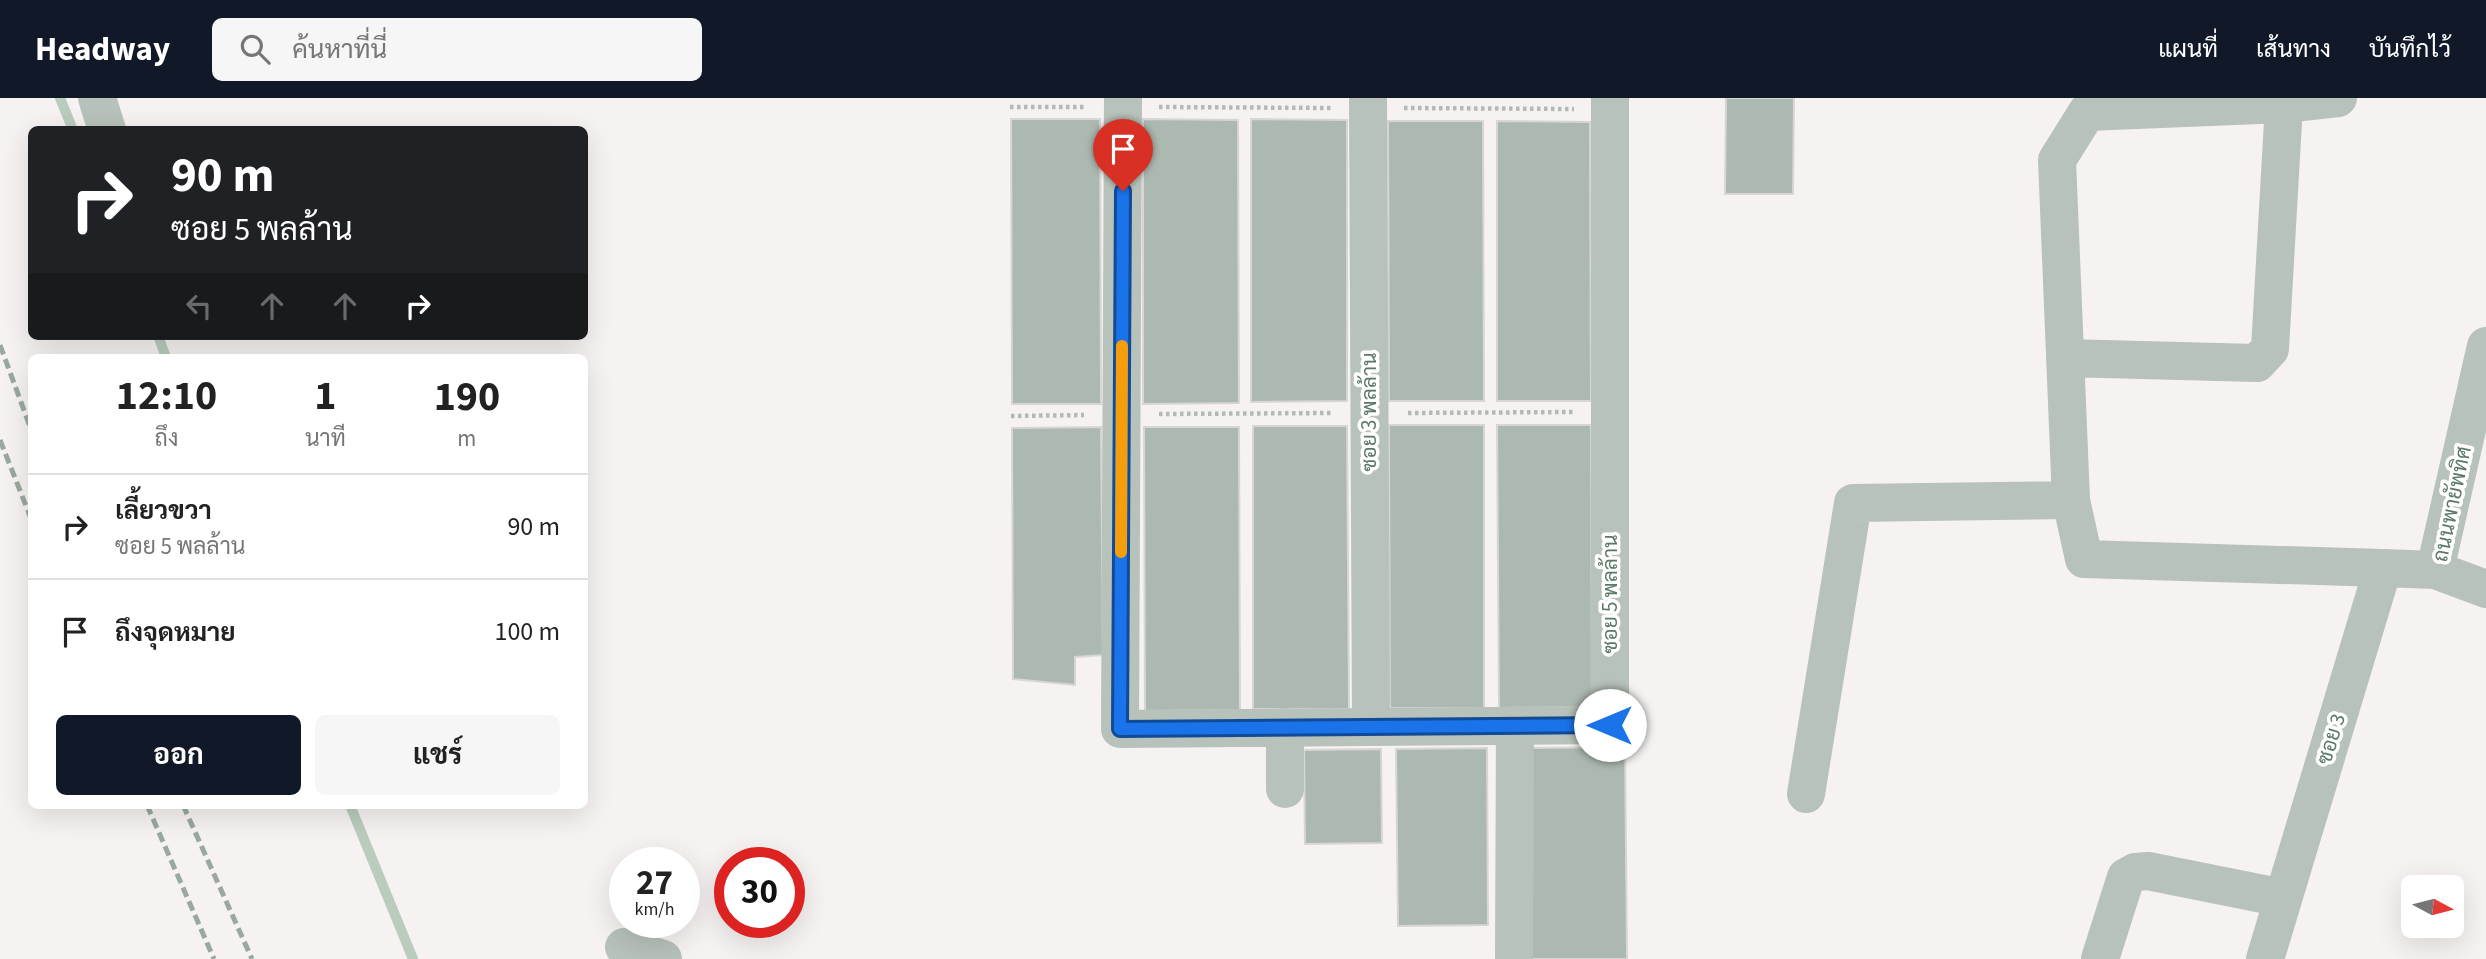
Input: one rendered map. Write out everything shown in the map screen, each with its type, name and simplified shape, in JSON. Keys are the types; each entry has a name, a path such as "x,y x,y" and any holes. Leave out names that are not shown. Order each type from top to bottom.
{"street":[{"path":"97,98 106,126"},
{"path":"2338,98 2284,104 2087,112 2057,160 2071,500 2084,559 2435,570"},
{"name":"ซอย 5 พลล้าน","path":"1124,103 1120,729 1610,725 1610,104"},
{"name":"ซอย 3 พลล้าน","path":"1368,103 1371,726"},
{"path":"2065,358 2257,363 2270,349 2284,104"},
{"name":"ถนนพายัพทิศ","path":"2486,346 2435,570 2486,589"},
{"path":"1805,793 1853,503 2071,500"},
{"name":"ซอย 3","path":"2265,959 2383,568"},
{"path":"1514,959 1515,725"},
{"path":"1285,727 1285,789"},
{"path":"2100,959 2126,877 2134,872 2148,871 2283,898"},
{"path":"624,947 663,959"}],"path":[{"path":"1010,107 1124,103 1610,104"},
{"path":"1011,415 1610,412"}],"building":[{"path":"1726,98 1794,98 1793,194 1725,194"},
{"path":"1011,119 1100,119 1101,404 1012,404"},
{"path":"1143,119 1238,120 1239,403 1143,404"},
{"path":"1251,119 1347,120 1347,401 1251,402"},
{"path":"1388,121 1483,121 1484,401 1389,401"},
{"path":"1497,121 1590,122 1591,401 1497,401"},
{"path":"1389,425 1484,425 1484,708 1390,708"},
{"path":"1497,425 1591,425 1592,707 1499,708"},
{"path":"1253,426 1347,426 1349,709 1253,709"},
{"path":"1101,427 1103,655 1075,657 1075,685 1013,679 1012,428"},
{"path":"1144,427 1239,427 1240,710 1145,711"},
{"path":"1625,747 1627,959 1531,959 1531,748"},
{"path":"1487,748 1488,925 1398,926 1396,749"},
{"path":"1381,749 1382,843 1305,844 1304,750"}],"waterway":[{"path":"60,98 71,126"},
{"path":"160,340 165,354"},
{"path":"352,809 413,959"}],"railway":[{"path":"0,345 28,421"},
{"path":"0,440 28,511"},
{"path":"149,809 214,959"},
{"path":"185,809 252,959"}],"slow traffic":[{"path":"1121,552 1122,346"}],"route":[{"path":"1123,191 1120,729 1610,725"}]}
